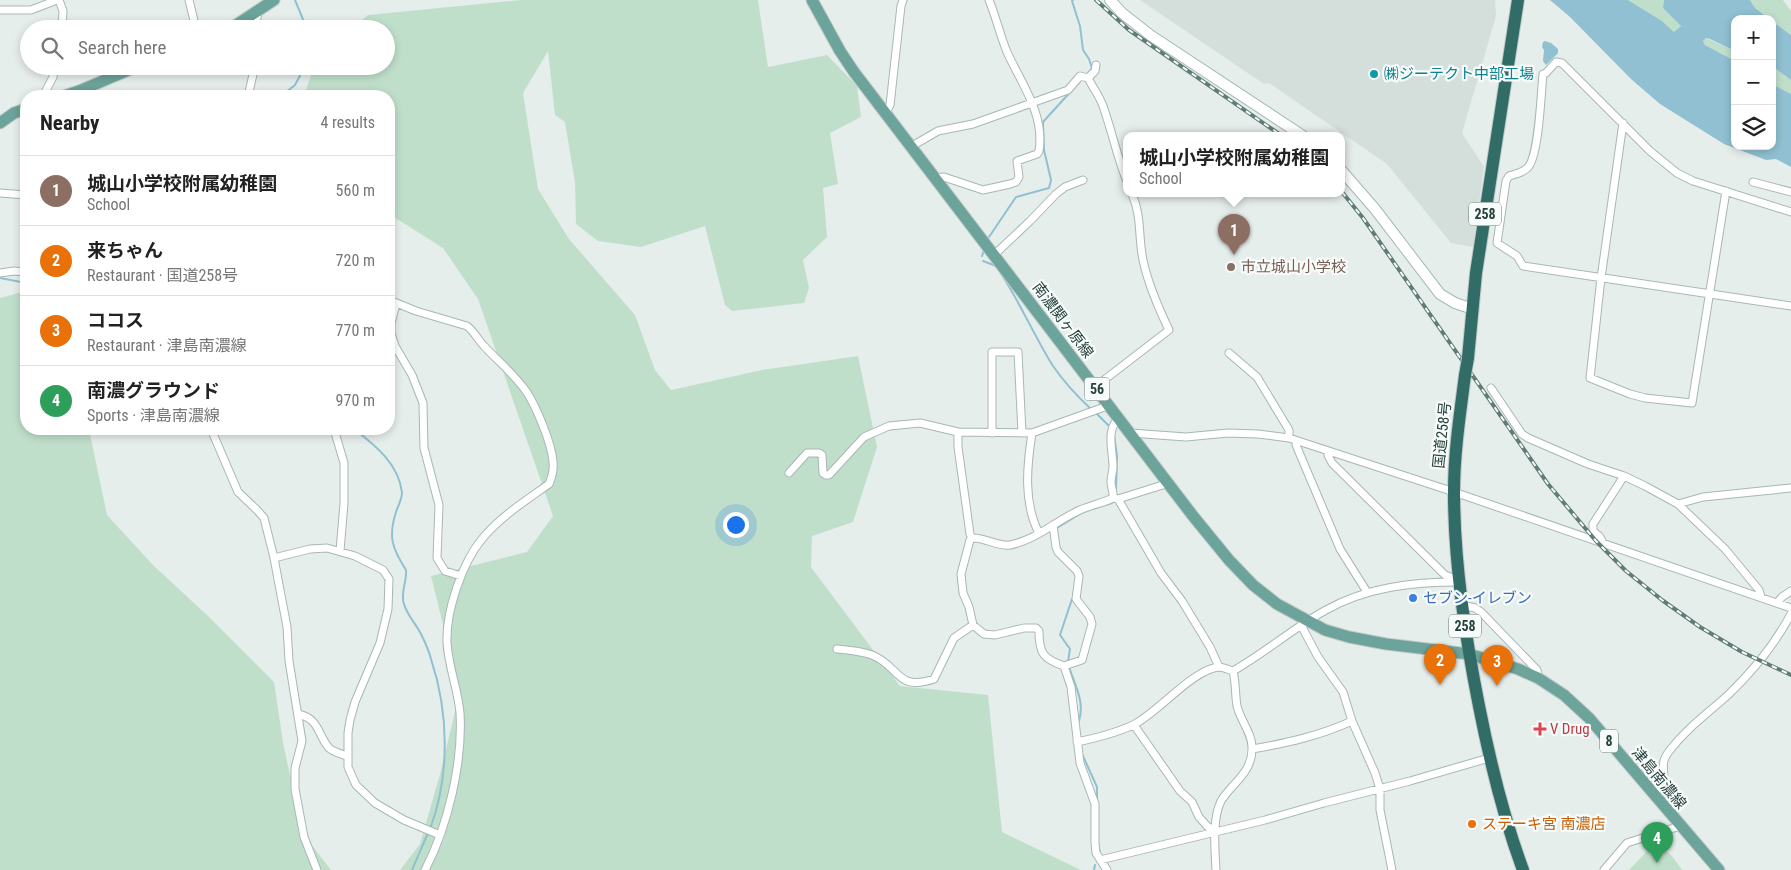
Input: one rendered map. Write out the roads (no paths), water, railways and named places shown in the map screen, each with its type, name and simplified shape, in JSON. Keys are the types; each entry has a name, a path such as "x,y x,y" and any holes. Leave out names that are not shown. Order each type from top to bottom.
{"highway":[{"name":"国道258号","path":"1518,0 1476,273 1468,358 1458,430 1454,492 1459,582 1469,654 1489,758 1508,829 1523,870"}],"main road":[{"path":"243,20 274,0"},
{"name":"南濃関ヶ原線","path":"812,0 840,50 886,113 1169,483 1229,560 1253,585 1305,623 1325,630 1386,644 1469,654"},
{"path":"81,90 117,75"},
{"path":"0,123 20,111"},
{"name":"津島南濃線","path":"1469,654 1538,678 1564,695 1589,718 1718,870"}],"street":[{"path":"0,10 31,10 58,0 63,11 62,20"},
{"path":"189,0 194,20"},
{"path":"886,113 890,105 903,0"},
{"path":"936,178 944,177 983,190 1016,182 1019,177 1017,162 1037,154 1039,151 1039,124 1033,104 1006,50 989,0"},
{"path":"1110,0 1122,13 1150,35 1297,132"},
{"path":"257,12 257,20"},
{"path":"1791,212 1676,173 1650,151 1562,63 1556,62 1543,74 1535,153 1529,167 1522,172 1509,176 1506,180 1498,244 1517,256 1523,266 1791,306"},
{"path":"912,146 938,131 973,124 1068,90 1095,71 1096,65"},
{"path":"47,90 53,75"},
{"path":"249,90 253,75"},
{"path":"1085,77 1103,106 1123,171"},
{"path":"1623,124 1600,278 1590,378 1645,398 1692,403 1726,191"},
{"path":"1345,174 1381,216 1440,294 1456,303 1473,309"},
{"path":"994,255 1056,194 1065,187 1083,180"},
{"path":"1752,182 1791,192"},
{"path":"0,193 20,195"},
{"path":"1095,387 1168,330 1158,307 1142,258 1138,206 1134,197"},
{"path":"0,273 20,272"},
{"path":"395,308 396,304 467,326 471,329 480,342 516,378 527,392 535,409 553,462 552,476 549,484 501,520 481,540 461,576 448,620 447,643 460,713 456,774 440,835 425,870"},
{"path":"395,343 412,375 423,403 424,448 439,505 437,558 445,571 461,576"},
{"path":"992,433 992,352 1018,352 1022,433"},
{"path":"1229,353 1257,377 1289,430 1340,550 1367,592"},
{"path":"1492,388 1522,434 1528,438 1588,464 1624,476 1678,504 1725,548 1759,590 1761,597"},
{"path":"789,473 807,453 819,453 822,455 823,473 826,476 830,476 864,438 889,426 920,423 958,432 1032,433 1110,405"},
{"path":"1120,418 1114,421 1111,430 1113,469 1111,484 1115,499 1161,573 1182,601 1210,647 1219,667"},
{"path":"958,432 958,447 972,538"},
{"path":"1032,433 1028,477 1029,496 1032,521 1039,533"},
{"path":"1131,433 1186,437 1258,434 1293,440 1454,492 1791,608"},
{"path":"214,435 238,492 264,518 274,558 287,627 290,670 302,741 295,768 295,789 304,837 317,870"},
{"path":"336,435 344,464 344,503 340,550"},
{"path":"1328,451 1332,463 1414,546 1445,575 1459,582"},
{"path":"1604,544 1593,531 1593,524 1624,476"},
{"path":"972,538 978,537 1002,545 1011,544 1039,533 1080,509 1169,483"},
{"path":"1678,504 1703,497 1791,488"},
{"path":"972,538 961,574 962,594 969,607 973,625 984,634 996,635 1024,628 1036,628 1039,631 1041,652 1049,661 1064,666 1082,660 1092,624 1090,617 1076,599 1077,571 1058,552 1053,525"},
{"path":"274,558 310,549 327,548 340,550 383,570 389,579 388,609 380,643 355,702 348,733 350,774 356,785 367,797 404,820 440,835"},
{"path":"1077,742 1098,738 1134,725 1192,679 1219,667 1233,671 1256,658 1280,639 1324,610 1341,602 1367,592 1405,584 1459,582"},
{"path":"1777,603 1791,591"},
{"path":"1462,605 1475,608 1481,612 1537,670 1538,678"},
{"path":"1654,794 1662,786 1664,776 1662,762 1667,753 1679,738 1728,695 1756,666 1791,614"},
{"path":"1305,623 1318,657 1343,692 1352,721 1375,773 1380,789 1380,810 1392,870"},
{"path":"837,649 853,650 872,655 881,660 903,680 910,683 922,683 934,679 954,638 973,625"},
{"path":"1064,666 1070,687 1080,763 1094,804 1096,853 1107,870"},
{"path":"1216,870 1216,817 1222,801 1250,765 1252,749 1251,740 1237,706 1236,682 1233,671"},
{"path":"298,714 306,716 316,724 329,748 348,756"},
{"path":"1252,749 1316,736 1352,721"},
{"path":"1134,725 1180,791 1192,802 1199,817 1216,832"},
{"path":"1100,860 1380,789 1489,758"},
{"path":"1604,870 1628,843 1680,826"}],"water":[{"path":"1550,0 1628,0 1662,21 1674,32 1681,26 1663,8 1664,0 1750,0 1755,8 1765,15 1731,15 1731,49 1710,39 1706,38 1703,41 1705,45 1731,59 1731,147 1660,104 1631,79 1570,17"},
{"path":"1776,24 1791,35 1791,80 1776,69"},
{"path":"1545,41 1558,49 1558,53 1546,65 1543,61 1544,50 1542,47"},
{"path":"1776,86 1791,94 1791,167 1776,159 1766,160 1740,150 1776,150"}],"waterway":[{"path":"295,0 303,20"},
{"path":"1073,0 1080,26 1083,50 1092,68 1088,73"},
{"path":"289,90 295,85 300,75"},
{"path":"989,237 1016,197 1049,188 1051,180 1044,150 1043,122 1083,78"},
{"path":"982,256 984,250"},
{"path":"983,261 996,266"},
{"path":"1000,272 1053,366 1071,389 1091,409"},
{"path":"0,278 20,282"},
{"path":"1097,414 1108,425"},
{"path":"361,435 385,456 400,483 401,500 396,512 392,536 397,555 406,570 403,600 405,608 421,634 429,653 441,701 445,744 444,766 437,809 430,829"},
{"path":"1114,435 1117,456 1116,490"},
{"path":"1057,528 1083,512 1112,503"},
{"path":"1068,662 1070,649 1060,635 1072,599"},
{"path":"1069,667 1080,700 1081,714 1079,721"},
{"path":"1083,756 1097,787 1097,802"},
{"path":"412,870 428,833"},
{"path":"1098,842 1100,854"},
{"path":"1094,870 1095,865"}],"railway":[{"path":"1096,0 1129,30 1276,132"},
{"path":"1345,196 1363,218 1548,484 1596,541 1626,571 1700,627 1742,652 1791,675"}],"place":[{"name":"㈱ジーテクト中部工場","path":"1374,74"},
{"name":"城山小学校附属幼稚園","path":"1234,255"},
{"name":"市立城山小学校","path":"1231,267"},
{"name":"セブン-イレブン","path":"1413,598"},
{"name":"来ちゃん","path":"1440,685"},
{"name":"ココス","path":"1497,686"},
{"name":"V Drug","path":"1540,729"},
{"name":"ステーキ宮 南濃店","path":"1472,824"},
{"name":"南濃グラウンド","path":"1657,863"}]}
